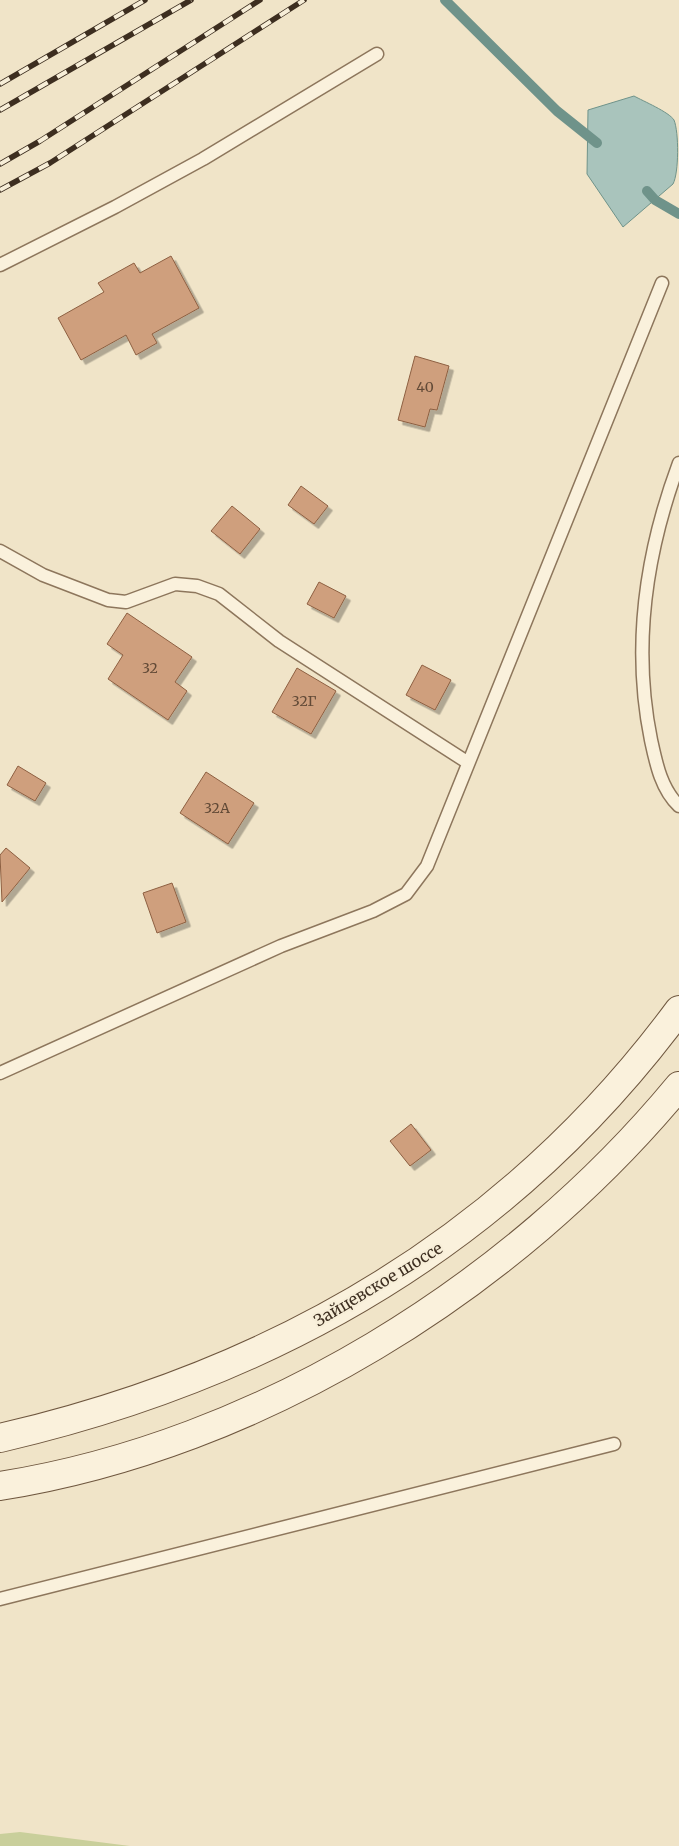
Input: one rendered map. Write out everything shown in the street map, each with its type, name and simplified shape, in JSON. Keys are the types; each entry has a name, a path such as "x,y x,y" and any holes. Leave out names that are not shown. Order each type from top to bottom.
{"main road":[{"name":"Зайцевское шоссе","path":"0,1438 73,1419 193,1380 254,1354 327,1317 414,1266 499,1203 554,1153 642,1057 679,1010"},
{"path":"0,1486 93,1466 195,1434 296,1388 357,1356 478,1277 536,1232 620,1154 679,1086"}],"lane":[{"path":"0,265 115,207 203,159 377,54"},
{"path":"0,1073 281,946 374,911 406,894 427,866 467,762 662,283"},
{"path":"679,463 663,506 651,556 645,601 643,672 645,711 657,764 663,782 673,800 679,806"},
{"path":"0,551 43,575 108,600 126,602 175,584 197,586 219,594 279,641 467,762"},
{"path":"0,1599 614,1444"}],"green space":[{"path":"20,1832 130,1846 0,1846 0,1834"}],"water":[{"path":"634,96 662,110 674,120 678,152 673,184 623,227 587,174 588,110"}],"building":[{"path":"171,256 199,308 152,334 157,343 136,355 126,335 81,360 58,318 104,292 98,283 134,263 140,273"},
{"path":"415,356 449,366 437,410 430,409 425,427 398,420"},
{"path":"301,486 328,506 314,524 288,505"},
{"path":"232,506 260,529 240,554 211,531"},
{"path":"319,582 346,596 334,618 307,604"},
{"path":"127,613 192,657 175,682 187,691 168,720 108,679 123,655 107,644"},
{"path":"422,665 451,680 435,710 406,695"},
{"path":"297,668 336,691 311,734 272,712"},
{"path":"18,766 46,783 35,801 7,785"},
{"path":"206,772 254,803 228,844 180,813"},
{"path":"6,848 30,868 2,902 0,855"},
{"path":"172,883 186,922 157,933 143,893"},
{"path":"411,1124 431,1150 410,1166 390,1141"}],"waterway":[{"path":"445,0 557,111 597,143"},
{"path":"647,191 655,200 679,214"}],"railway":[{"path":"0,84 145,0"},
{"path":"0,110 191,0"},
{"path":"0,164 40,141 260,0"},
{"path":"0,190 50,163 304,0"}]}
